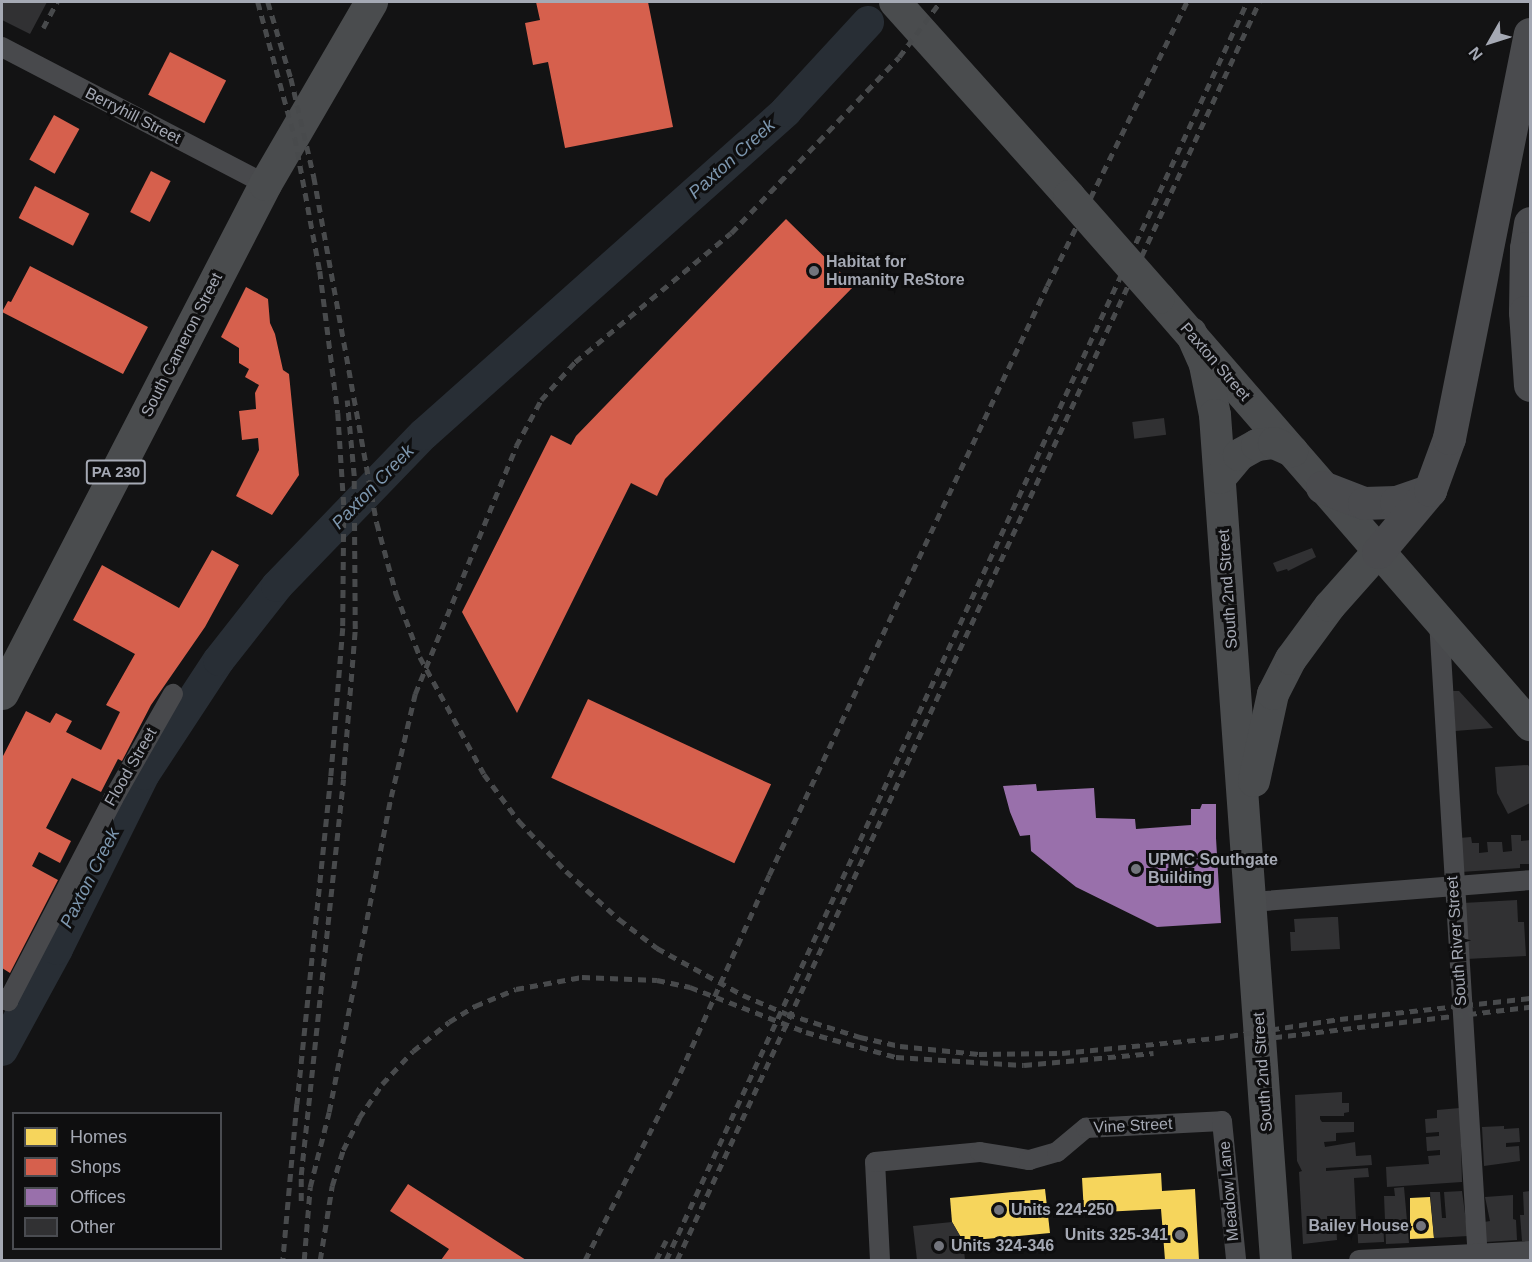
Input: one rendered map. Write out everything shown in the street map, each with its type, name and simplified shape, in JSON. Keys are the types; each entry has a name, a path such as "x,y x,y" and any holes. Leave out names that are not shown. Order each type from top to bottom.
{"highway":[{"name":"South Cameron Street","path":"2,693 265,184 371,2"},
{"path":"1378,552 1430,490 1449,438 1460,395 1530,34"},
{"path":"1530,223 1525,312 1530,385"},
{"path":"1322,487 1364,503 1395,502 1430,490"}],"main road":[{"name":"Paxton Street","path":"895,2 1191,333 1378,552 1530,725"},
{"name":"South 2nd Street","path":"1191,333 1205,365 1210,386 1220,478 1276,1260"},
{"path":"1220,478 1239,455 1257,445 1274,443 1292,451"},
{"name":"South 2nd Street","path":"1248,848 1257,759 1273,694 1291,659 1307,635 1378,552"}],"street":[{"name":"Berryhill Street","path":"3,51 265,184"},
{"name":"South River Street","path":"1439,621 1453,886 1478,1257"},
{"name":"Flood Street","path":"5,999 113,799 173,694"},
{"path":"1252,902 1530,880"},
{"name":"Vine Street","path":"880,1260 875,1162 980,1152 1029,1160 1057,1152 1086,1128 1222,1121"},
{"name":"Meadow Lane","path":"1222,1121 1236,1260"},
{"path":"1359,1260 1478,1257 1530,1251"}],"building: Homes":[{"path":"1161,1173 1162,1191 1195,1189 1199,1260 1165,1260 1161,1209 1084,1213 1082,1178"},
{"name":"Units 224-250","path":"1045,1189 1050,1233 963,1241 952,1222 950,1198"},
{"name":"Bailey House","path":"1430,1197 1434,1238 1410,1239 1410,1198"}],"building: Shops":[{"path":"536,2 648,2 673,127 565,148 548,62 533,65 525,23 540,20"},
{"path":"170,52 226,81 204,123 148,95"},
{"path":"54,115 79,129 55,174 29,160"},
{"path":"151,171 171,181 150,222 130,212"},
{"path":"35,186 89,214 73,246 19,218"},
{"path":"786,219 854,286 665,479 657,496 631,483 517,713 462,612 551,435 571,445 576,436"},
{"path":"30,266 148,327 123,374 2,312 8,301 11,302"},
{"path":"246,287 268,299 270,323 275,334 283,370 289,374 299,475 272,515 236,496 259,450 258,438 242,440 239,411 256,409 255,393 259,385 245,377 249,369 239,363 239,348 221,337"},
{"path":"212,550 239,565 205,627 151,705 122,761 118,759 101,792 72,778 46,828 71,841 60,863 39,852 32,866 58,880 10,973 2,968 2,758 26,711 50,723 56,713 72,721 66,732 101,750 120,712 106,705 135,654 73,620 102,565 179,608"},
{"path":"588,699 771,784 734,863 551,778"},
{"path":"408,1184 526,1260 441,1260 449,1249 390,1211"}],"building: Offices":[{"name":"UPMC Southgate Building","path":"1036,784 1037,791 1094,788 1096,818 1135,819 1136,829 1191,825 1191,809 1200,809 1202,804 1216,804 1221,923 1157,927 1076,887 1031,851 1030,835 1020,836 1010,812 1003,786"}],"building: Other":[{"path":"2,2 47,2 30,34 2,20"},
{"path":"1164,418 1166,435 1134,439 1132,422"},
{"path":"1312,548 1316,557 1288,571 1287,569 1277,572 1273,563"},
{"path":"1453,691 1459,691 1493,728 1455,731"},
{"path":"1528,765 1530,768 1530,803 1508,814 1497,793 1495,767"},
{"path":"1511,835 1521,835 1521,841 1530,840 1530,864 1520,864 1520,868 1461,872 1459,838 1471,837 1472,843 1479,843 1479,853 1488,852 1487,842 1502,842 1503,852 1512,851"},
{"path":"1517,900 1518,922 1524,922 1526,956 1466,959 1463,903"},
{"path":"1338,917 1340,949 1291,951 1290,932 1295,932 1294,919"},
{"path":"1342,1092 1342,1103 1349,1103 1349,1112 1344,1113 1344,1116 1320,1116 1320,1119 1322,1122 1354,1122 1354,1132 1336,1133 1336,1141 1324,1142 1325,1147 1355,1142 1356,1156 1371,1155 1372,1165 1326,1168 1326,1171 1368,1168 1369,1177 1354,1178 1356,1219 1336,1221 1337,1240 1303,1244 1299,1172 1302,1171 1297,1161 1295,1095"},
{"path":"1460,1108 1462,1182 1387,1187 1386,1167 1429,1164 1428,1156 1440,1155 1440,1150 1427,1151 1426,1137 1439,1136 1439,1132 1426,1133 1425,1119 1437,1118 1437,1110"},
{"path":"1504,1126 1504,1129 1519,1128 1520,1142 1506,1143 1506,1147 1519,1146 1520,1161 1484,1166 1482,1127"},
{"path":"1404,1187 1409,1243 1386,1244 1384,1196 1395,1196 1394,1188"},
{"path":"1462,1191 1468,1236 1434,1238 1430,1192 1440,1192 1442,1218 1446,1218 1444,1192"},
{"path":"1530,1191 1530,1241 1522,1241 1520,1215 1524,1215 1523,1192"},
{"path":"1513,1195 1513,1219 1516,1220 1517,1240 1486,1242 1484,1222 1490,1221 1485,1197"},
{"path":"1383,1221 1384,1242 1358,1243 1357,1222"},
{"name":"Units 324-346","path":"952,1222 963,1241 965,1260 917,1260 913,1226"}],"waterway":[{"name":"Paxton Creek","path":"2,1050 57,949 144,774 219,660 277,586 424,434 786,111 868,22"}],"railway":[{"path":"43,28 57,2"},
{"path":"258,2 295,138 320,271 338,413 344,506 343,628 331,777 283,1260"},
{"path":"268,2 291,78 314,177 377,523 396,593 420,657 484,774 519,821 566,871 619,919 657,948 743,995 787,1014 860,1037 900,1046 979,1054 1062,1053 1216,1038 1340,1019 1530,998"},
{"path":"304,1260 310,1187 329,1112 391,797 415,694 516,446 541,400 575,362 731,233 899,57 940,2"},
{"path":"585,1260 680,1073 769,875 1047,286 1187,2"},
{"path":"666,1260 1247,2"},
{"path":"677,1260 1259,2"},
{"path":"301,1201 301,1175 343,779 355,629 354,476 347,400"},
{"path":"320,1260 332,1186 343,1150 359,1118 382,1084 413,1051 449,1022 475,1006 516,989 582,977 657,980 690,987 806,1032 896,1057 1024,1065 1153,1053"},
{"path":"1260,1039 1530,1007"},
{"path":"656,1260 666,1240"}],"place":[{"name":"Habitat for Humanity ReStore","path":"814,271"},
{"name":"UPMC Southgate Building","path":"1136,869"},
{"name":"Units 224-250","path":"999,1210"},
{"name":"Bailey House","path":"1421,1226"},
{"name":"Units 325-341","path":"1180,1235"},
{"name":"Units 324-346","path":"939,1246"}]}
